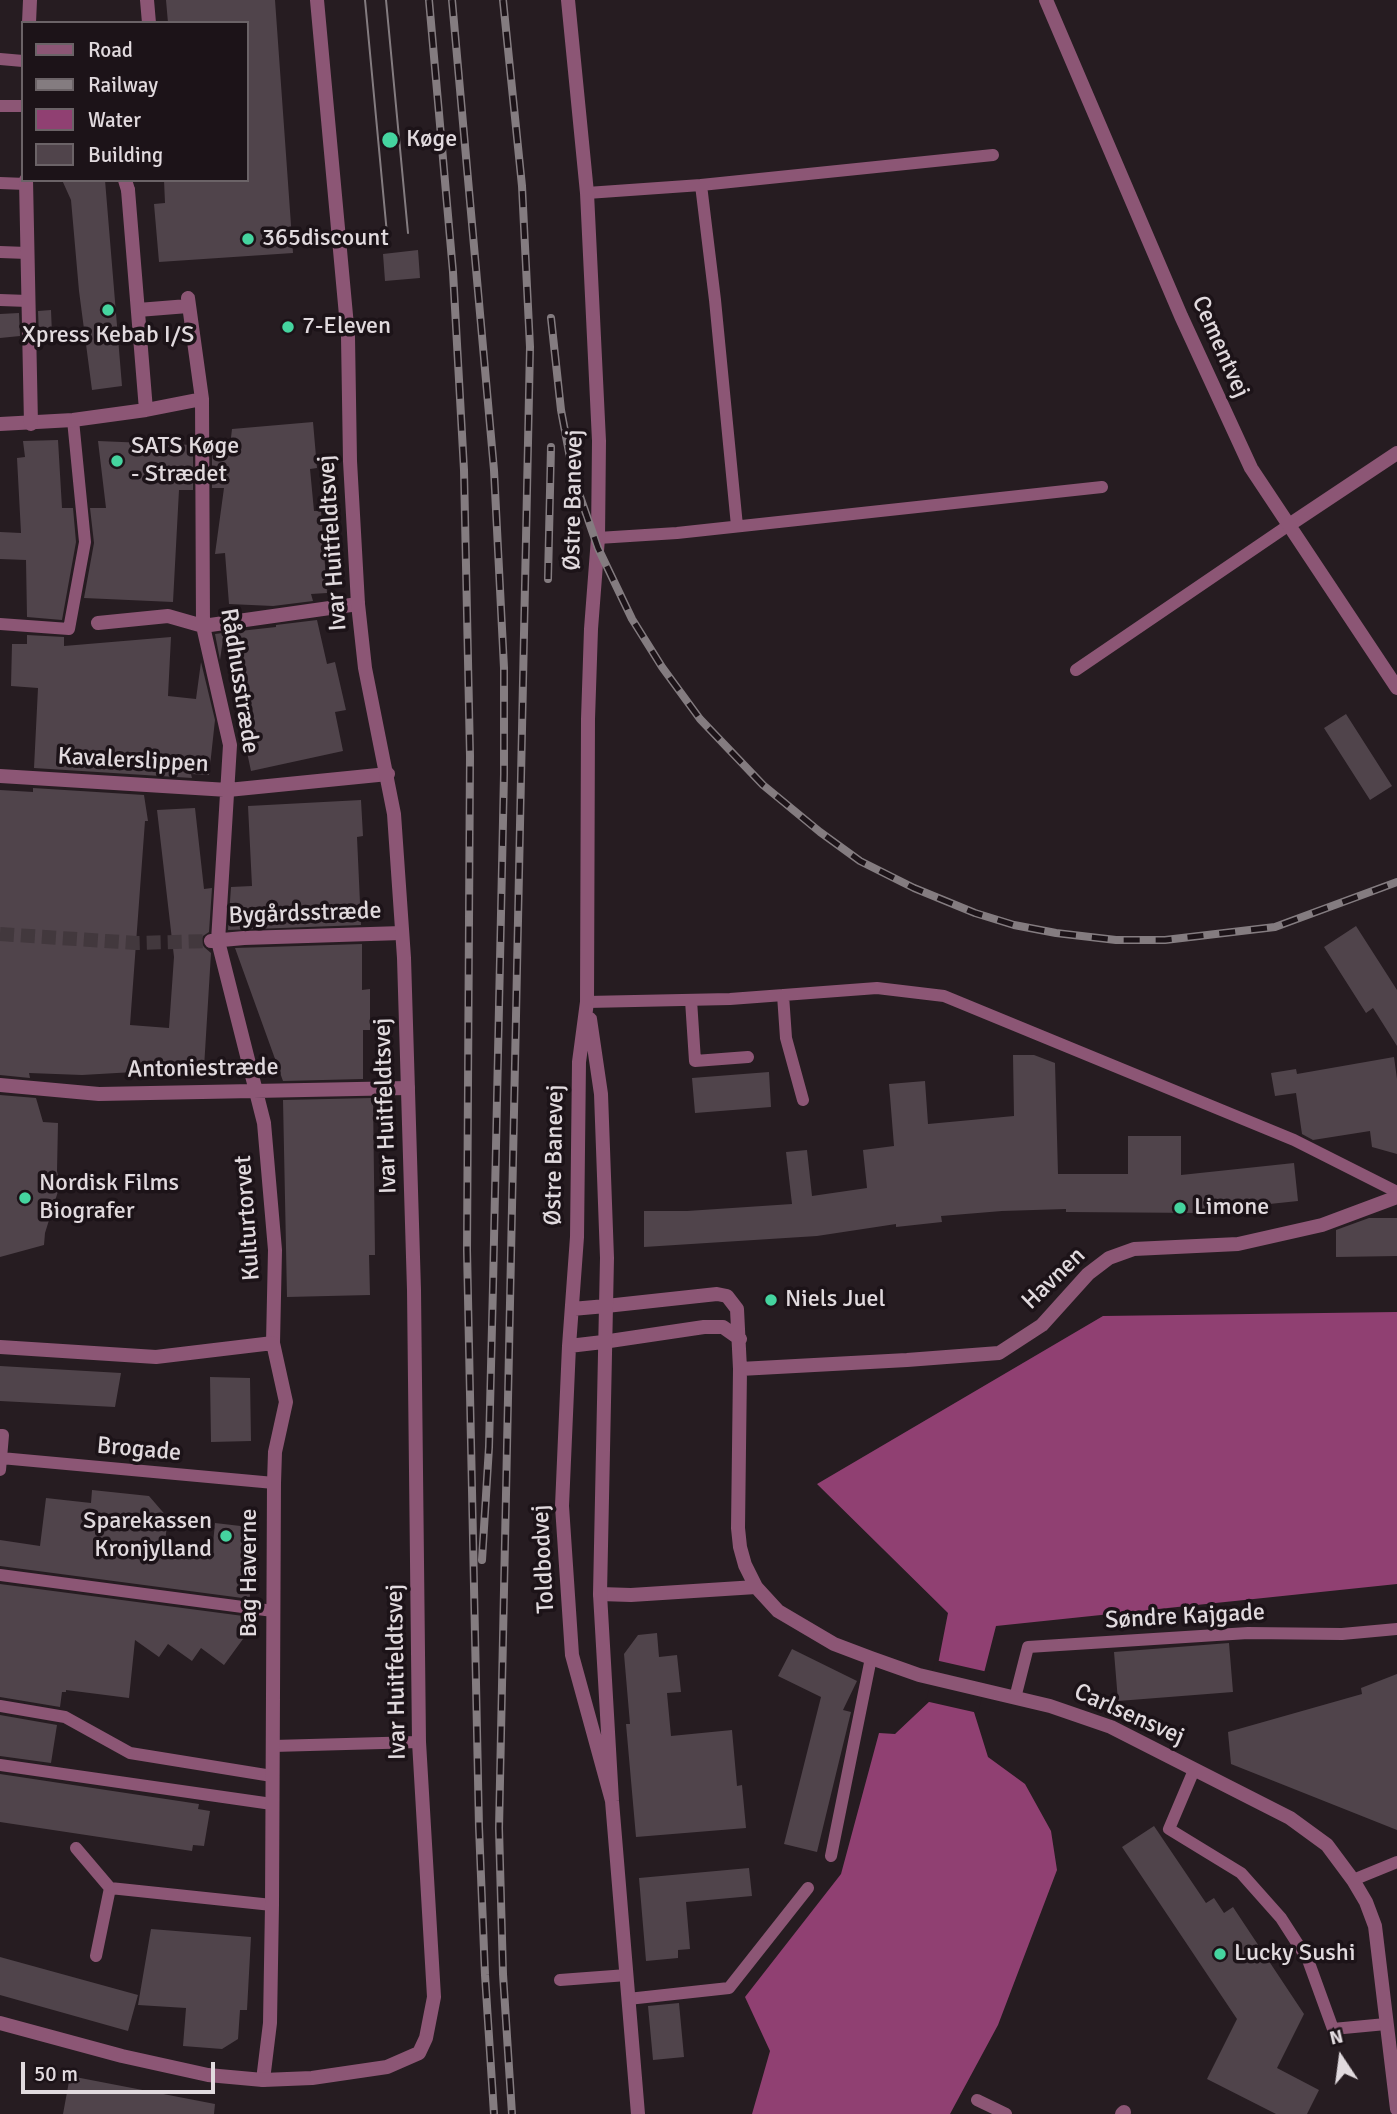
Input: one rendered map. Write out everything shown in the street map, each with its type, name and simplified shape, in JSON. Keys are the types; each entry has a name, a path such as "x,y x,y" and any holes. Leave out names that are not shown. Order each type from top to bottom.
{"street":[{"path":"29,21 30,0"},
{"path":"148,0 149,21"},
{"name":"Ivar Huitfeldtsvej","path":"0,2023 122,2056 208,2075 263,2080 312,2078 387,2067 419,2053 426,2038 434,1997 419,1742 418,1563 402,933 394,814 365,668 358,604 350,461 348,337 317,0"},
{"name":"Østre Banevej","path":"568,0 587,193 599,441 598,538 588,719 587,1002 579,1062 577,1237 572,1309"},
{"name":"Cementvej","path":"1046,0 1218,400 1251,468 1397,688"},
{"path":"26,182 31,424"},
{"path":"127,185 146,410"},
{"name":"Rådhusstræde","path":"138,310 188,302 202,399 203,626 230,745 214,941 255,1090"},
{"path":"0,424 73,420 202,399"},
{"path":"1289,525 1397,453"},
{"path":"98,623 168,615 203,626 358,604"},
{"name":"Kavalerslippen","path":"0,776 228,790 388,774"},
{"name":"Bygårdsstræde","path":"214,941 244,937 402,933"},
{"name":"Østre Banevej","path":"587,1002 601,1094 607,1258 606,1306"},
{"name":"Antoniestræde","path":"0,1085 99,1094 408,1088"},
{"name":"Kulturtorvet","path":"255,1090 264,1124 275,1250 273,1343"},
{"name":"Havnen","path":"740,1369 999,1353 1041,1325 1087,1274 1109,1258 1134,1249 1238,1244 1322,1225 1397,1194"},
{"path":"572,1309 704,1295 727,1296 737,1309 740,1339 738,1528 745,1564 756,1587 631,1595 600,1594"},
{"name":"Toldbodvej","path":"606,1306 603,1342 600,1594 612,1801 638,2114"},
{"name":"Toldbodvej","path":"572,1309 562,1506 572,1655 612,1801"},
{"path":"569,1346 704,1327 723,1327 740,1339"},
{"path":"0,1347 156,1357 273,1343"},
{"name":"Bag Haverne","path":"263,2080 270,2023 275,1452 286,1402 273,1343"},
{"name":"Carlsensvej","path":"756,1587 778,1611 834,1644 919,1675 1051,1706 1098,1722 1290,1818 1327,1844 1366,1902 1375,1926 1397,2109"}],"lane":[{"path":"0,59 21,61"},
{"path":"0,106 21,106"},
{"path":"587,193 701,185 993,155"},
{"path":"0,184 26,182"},
{"path":"701,185 737,526"},
{"path":"0,253 27,253"},
{"path":"0,300 28,301"},
{"path":"0,624 69,629 85,542 73,420"},
{"path":"598,538 1102,487"},
{"path":"1076,670 1289,525"},
{"path":"587,1002 691,1000 877,988 944,996 1294,1140 1397,1194"},
{"path":"783,995 786,1038 803,1100"},
{"path":"691,1000 695,1061 748,1057"},
{"name":"Brogade","path":"0,1435 3,1435 1,1464 274,1483"},
{"path":"0,1575 273,1611"},
{"name":"Søndre Kajgade","path":"1009,1697 1028,1647 1248,1633 1342,1634 1397,1629"},
{"path":"831,1856 871,1658"},
{"path":"0,1706 65,1717 130,1753 272,1776"},
{"path":"273,1746 419,1742"},
{"path":"0,1765 272,1804"},
{"path":"1194,1770 1169,1829 1241,1873 1281,1918 1308,1960 1333,2029 1386,2024"},
{"path":"76,1848 110,1888 272,1905"},
{"path":"1353,1880 1397,1862"},
{"path":"96,1956 110,1888"},
{"path":"628,1999 729,1987 808,1888"},
{"path":"560,1980 627,1975"},
{"path":"976,2100 1006,2114"}],"water":[{"path":"1397,1312 1397,1584 996,1626 974,1712 988,1757 1025,1784 1051,1831 1057,1870 998,2025 950,2114 752,2114 770,2051 745,1997 841,1874 879,1733 895,1734 931,1700 948,1613 817,1484 1103,1316"}],"pier":[{"path":"935,1660 988,1672 978,1713 925,1701"}],"building":[{"path":"166,0 275,0 293,253 159,262 154,204 165,203 164,182 248,182 248,21 168,21"},
{"path":"63,182 105,182 122,386 92,390 71,200"},
{"path":"418,250 420,278 385,281 383,254"},
{"path":"51,310 52,334 39,335 38,311"},
{"path":"19,313 20,336 0,338 0,314"},
{"path":"313,422 317,468 310,469 314,511 321,511 327,593 311,594 313,601 273,606 229,604 225,553 215,554 224,488 212,488 212,445 230,446 232,429"},
{"path":"58,440 62,508 73,508 76,542 62,620 27,617 26,560 0,559 0,532 21,533 17,458 25,457 23,441"},
{"path":"98,441 193,445 193,490 179,490 173,602 84,598 94,543 90,508 106,508"},
{"path":"317,620 327,664 335,662 346,710 335,712 343,751 251,771 223,639 220,660 215,634 223,633 223,636 231,632"},
{"path":"27,635 64,637 64,646 171,637 168,696 196,699 201,662 215,720 209,775 191,774 192,778 34,768 38,688 11,686 12,644 27,644"},
{"path":"1346,714 1392,786 1370,800 1324,728"},
{"path":"33,788 144,795 148,821 145,821 130,1025 169,1028 174,957 157,810 195,808 204,889 212,888 209,932 201,941 211,953 204,1068 82,1075 29,1073 30,1078 0,1075 0,790 33,792"},
{"path":"361,800 363,836 357,837 361,925 228,930 231,887 252,886 248,806"},
{"path":"1356,926 1397,990 1397,1046 1373,1008 1366,1013 1324,947"},
{"path":"362,944 362,990 370,989 370,1030 363,1030 363,1079 283,1081 235,948"},
{"path":"1013,1055 1034,1055 1055,1063 1058,1174 1128,1174 1128,1136 1181,1136 1181,1175 1294,1163 1298,1201 1203,1213 1066,1212 1066,1209 1002,1211 941,1216 942,1222 896,1227 896,1224 817,1236 644,1247 644,1211 792,1204 786,1152 807,1150 812,1196 867,1188 863,1150 894,1146 889,1084 925,1081 928,1124 1014,1116"},
{"path":"1394,1057 1397,1079 1397,1154 1372,1147 1370,1131 1313,1140 1302,1134 1296,1093 1275,1096 1271,1073 1296,1069 1297,1074"},
{"path":"769,1072 771,1107 695,1113 692,1078"},
{"path":"0,1095 36,1098 43,1122 58,1123 57,1171 60,1185 45,1233 44,1245 0,1257"},
{"path":"373,1098 375,1255 369,1255 370,1295 287,1297 283,1100"},
{"path":"1369,1218 1397,1218 1397,1256 1336,1257 1336,1230"},
{"path":"0,1366 121,1373 115,1407 0,1401"},
{"path":"210,1377 250,1378 251,1441 211,1442"},
{"path":"92,1490 149,1496 168,1518 164,1549 212,1554 215,1523 249,1527 250,1599 0,1566 0,1540 40,1546 46,1498 91,1503"},
{"path":"0,1584 251,1617 251,1628 224,1665 201,1648 192,1661 168,1644 159,1657 135,1640 129,1698 66,1690 62,1692 60,1707 0,1697"},
{"path":"657,1633 659,1657 677,1655 681,1692 667,1693 671,1736 732,1730 737,1786 742,1785 746,1828 636,1837 626,1724 630,1724 624,1654 638,1635"},
{"path":"1229,1643 1233,1692 1118,1701 1114,1652"},
{"path":"792,1649 857,1681 843,1710 851,1712 817,1852 784,1844 821,1697 778,1676"},
{"path":"1397,1674 1397,1830 1231,1764 1228,1732 1362,1694 1361,1688"},
{"path":"0,1715 57,1725 51,1763 0,1756"},
{"path":"0,1774 199,1804 198,1809 210,1811 204,1846 193,1845 192,1851 0,1822"},
{"path":"1154,1826 1206,1903 1214,1898 1224,1913 1233,1907 1304,2014 1277,2068 1319,2090 1307,2114 1276,2114 1207,2079 1237,2019 1122,1847"},
{"path":"749,1868 752,1896 686,1902 690,1949 678,1950 678,1958 646,1961 639,1878"},
{"path":"151,1929 251,1937 247,2010 240,2010 238,2039 222,2049 183,2046 186,2008 138,2005"},
{"path":"0,1957 138,1995 128,2031 0,1995"},
{"path":"679,2003 684,2057 653,2060 648,2006"},
{"path":"70,2076 215,2104 214,2114 63,2114"}],"tunnel":[{"path":"0,934 136,943 209,941"}],"tram line":[{"path":"365,0 387,234"},
{"path":"386,0 408,233"}],"railway":[{"path":"429,0 453,272 464,470 470,756 467,1250 479,1827 494,2114"},
{"path":"452,0 494,470 504,668 493,1286 489,1447 482,1560"},
{"path":"503,0 522,186 530,347 499,1828 503,1974 512,2114"},
{"path":"551,318 561,410 574,479 598,548 632,619 662,667 700,719 763,785 860,861 914,888 975,913 1014,925 1116,940 1165,940 1275,927 1397,882"},
{"path":"548,579 551,447"}],"place":[{"name":"Køge","path":"390,140"},
{"name":"365discount","path":"248,239"},
{"name":"Xpress Kebab I/S","path":"108,310"},
{"name":"7-Eleven","path":"288,327"},
{"name":"SATS Køge - Strædet","path":"117,461"},
{"name":"Nordisk Films Biografer","path":"25,1198"},
{"name":"Limone","path":"1180,1208"},
{"name":"Niels Juel","path":"771,1300"},
{"name":"Sparekassen Kronjylland","path":"226,1536"},
{"name":"Lucky Sushi","path":"1220,1954"}]}
